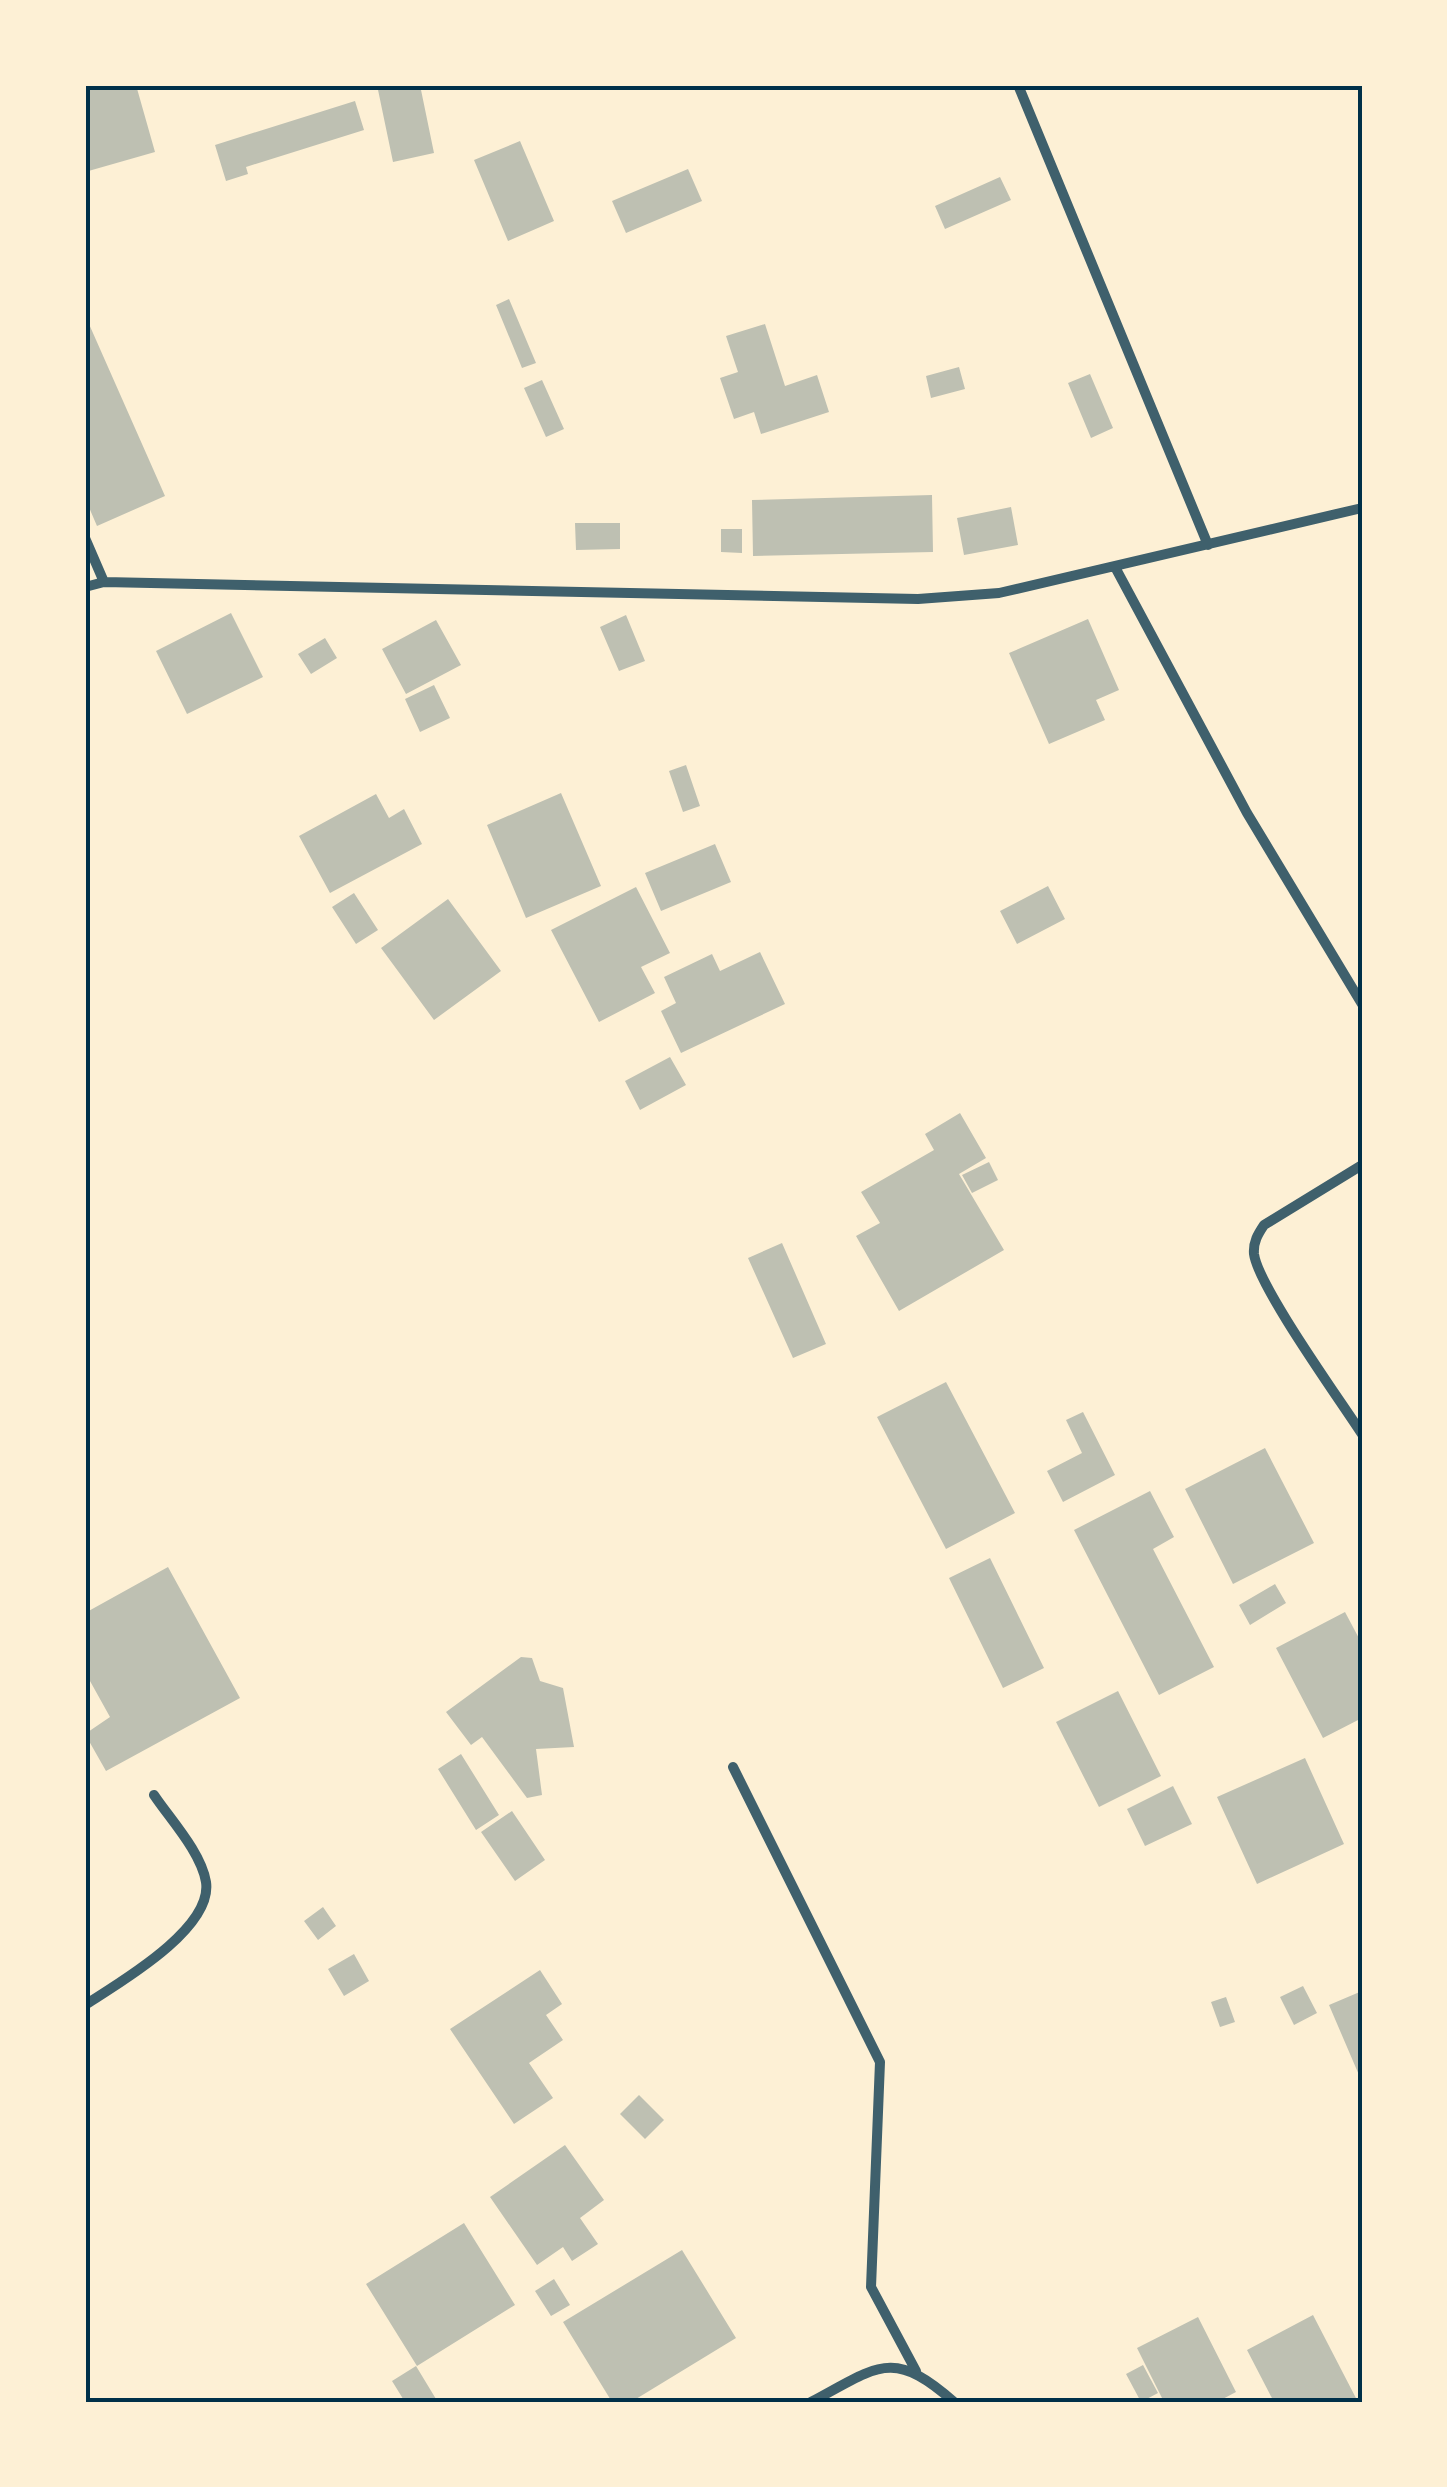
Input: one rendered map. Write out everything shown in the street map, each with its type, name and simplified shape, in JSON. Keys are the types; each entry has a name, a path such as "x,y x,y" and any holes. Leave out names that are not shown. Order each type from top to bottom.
{"street":[{"path":"1018,85 1208,545"},
{"path":"85,587 104,582 918,599 1000,593 1362,508"},
{"path":"85,538 104,582"},
{"path":"1115,568 1247,813 1362,1004"},
{"path":"1362,1164 1264,1225 1256,1237 1254,1255 1266,1282 1362,1434"},
{"path":"733,1767 880,2062 871,2287 916,2371 954,2402"},
{"path":"85,2004 138,1972 188,1926 202,1906 206,1882 154,1794"},
{"path":"811,2402 862,2375 890,2366 916,2371"}],"building":[{"path":"85,85 136,85 155,152 85,172"},
{"path":"377,85 420,85 434,153 393,162"},
{"path":"355,101 364,130 246,167 248,174 226,181 215,145"},
{"path":"520,141 554,221 508,241 474,160"},
{"path":"688,169 702,201 626,233 612,201"},
{"path":"1000,177 1011,200 945,229 935,206"},
{"path":"509,299 536,363 522,368 496,305"},
{"path":"85,315 165,496 97,526 85,498"},
{"path":"765,324 785,386 817,375 829,412 761,434 754,412 734,419 720,378 738,372 726,336"},
{"path":"959,367 965,389 931,398 926,376"},
{"path":"1090,374 1113,428 1091,438 1068,383"},
{"path":"542,380 564,429 546,437 524,388"},
{"path":"932,495 933,552 753,556 752,500"},
{"path":"1011,507 1018,545 964,555 957,518"},
{"path":"575,523 620,523 620,549 576,550"},
{"path":"721,529 742,529 742,553 721,552"},
{"path":"231,613 263,677 187,714 156,651"},
{"path":"626,615 645,661 619,671 600,627"},
{"path":"1088,619 1119,690 1096,700 1105,720 1049,744 1009,653"},
{"path":"436,620 461,665 406,694 382,649"},
{"path":"325,638 337,658 311,674 298,654"},
{"path":"434,685 450,718 420,732 405,699"},
{"path":"686,765 700,806 683,812 669,771"},
{"path":"561,793 601,886 526,918 487,825"},
{"path":"376,794 389,818 404,809 422,844 330,893 299,836"},
{"path":"715,844 731,882 661,911 645,873"},
{"path":"1048,886 1065,919 1017,944 1000,911"},
{"path":"636,887 670,953 641,967 655,993 599,1022 551,930"},
{"path":"354,893 378,930 356,944 332,907"},
{"path":"448,899 501,971 434,1020 381,948"},
{"path":"760,952 785,1004 681,1053 661,1011 676,1003 664,977 712,954 720,971"},
{"path":"670,1057 686,1085 640,1110 625,1081"},
{"path":"960,1113 986,1158 959,1174 1004,1250 899,1311 856,1236 880,1223 861,1192 934,1150 925,1134"},
{"path":"989,1162 998,1180 972,1193 962,1175"},
{"path":"782,1243 826,1344 793,1358 748,1258"},
{"path":"946,1382 1015,1513 946,1549 877,1417"},
{"path":"1083,1412 1115,1475 1063,1502 1047,1471 1082,1453 1066,1420"},
{"path":"1265,1448 1314,1543 1233,1584 1185,1489"},
{"path":"1150,1491 1174,1537 1153,1549 1214,1667 1159,1695 1074,1530"},
{"path":"990,1558 1044,1668 1003,1688 949,1578"},
{"path":"168,1567 240,1698 106,1771 85,1734 110,1717 85,1672 85,1613"},
{"path":"1275,1584 1286,1603 1250,1625 1239,1605"},
{"path":"1345,1612 1362,1644 1362,1718 1323,1738 1276,1648"},
{"path":"521,1657 532,1658 540,1681 563,1688 574,1747 536,1749 542,1795 527,1798 482,1737 471,1745 446,1712"},
{"path":"1118,1691 1161,1776 1099,1807 1056,1722"},
{"path":"461,1754 499,1815 476,1830 438,1769"},
{"path":"1305,1758 1344,1844 1257,1884 1217,1797"},
{"path":"1173,1786 1192,1824 1145,1846 1127,1809"},
{"path":"512,1811 545,1860 515,1881 481,1832"},
{"path":"323,1907 336,1926 318,1940 304,1921"},
{"path":"354,1954 369,1981 344,1996 328,1969"},
{"path":"540,1970 562,2004 546,2015 563,2040 529,2063 553,2098 514,2124 450,2029"},
{"path":"1303,1986 1317,2013 1294,2025 1280,1997"},
{"path":"1362,1991 1362,2082 1329,2005"},
{"path":"1226,1997 1235,2022 1220,2027 1211,2002"},
{"path":"639,2095 664,2120 645,2139 620,2114"},
{"path":"565,2145 604,2200 580,2218 598,2244 572,2261 563,2247 537,2265 490,2197"},
{"path":"464,2223 515,2305 417,2366 366,2284"},
{"path":"682,2250 736,2338 631,2402 612,2402 563,2322"},
{"path":"554,2279 570,2305 551,2316 535,2291"},
{"path":"1313,2315 1358,2402 1274,2402 1247,2350"},
{"path":"1198,2317 1236,2392 1217,2402 1164,2402 1137,2348"},
{"path":"1143,2365 1158,2393 1141,2402 1126,2374"},
{"path":"416,2366 436,2399 431,2402 405,2402 392,2381"}]}
